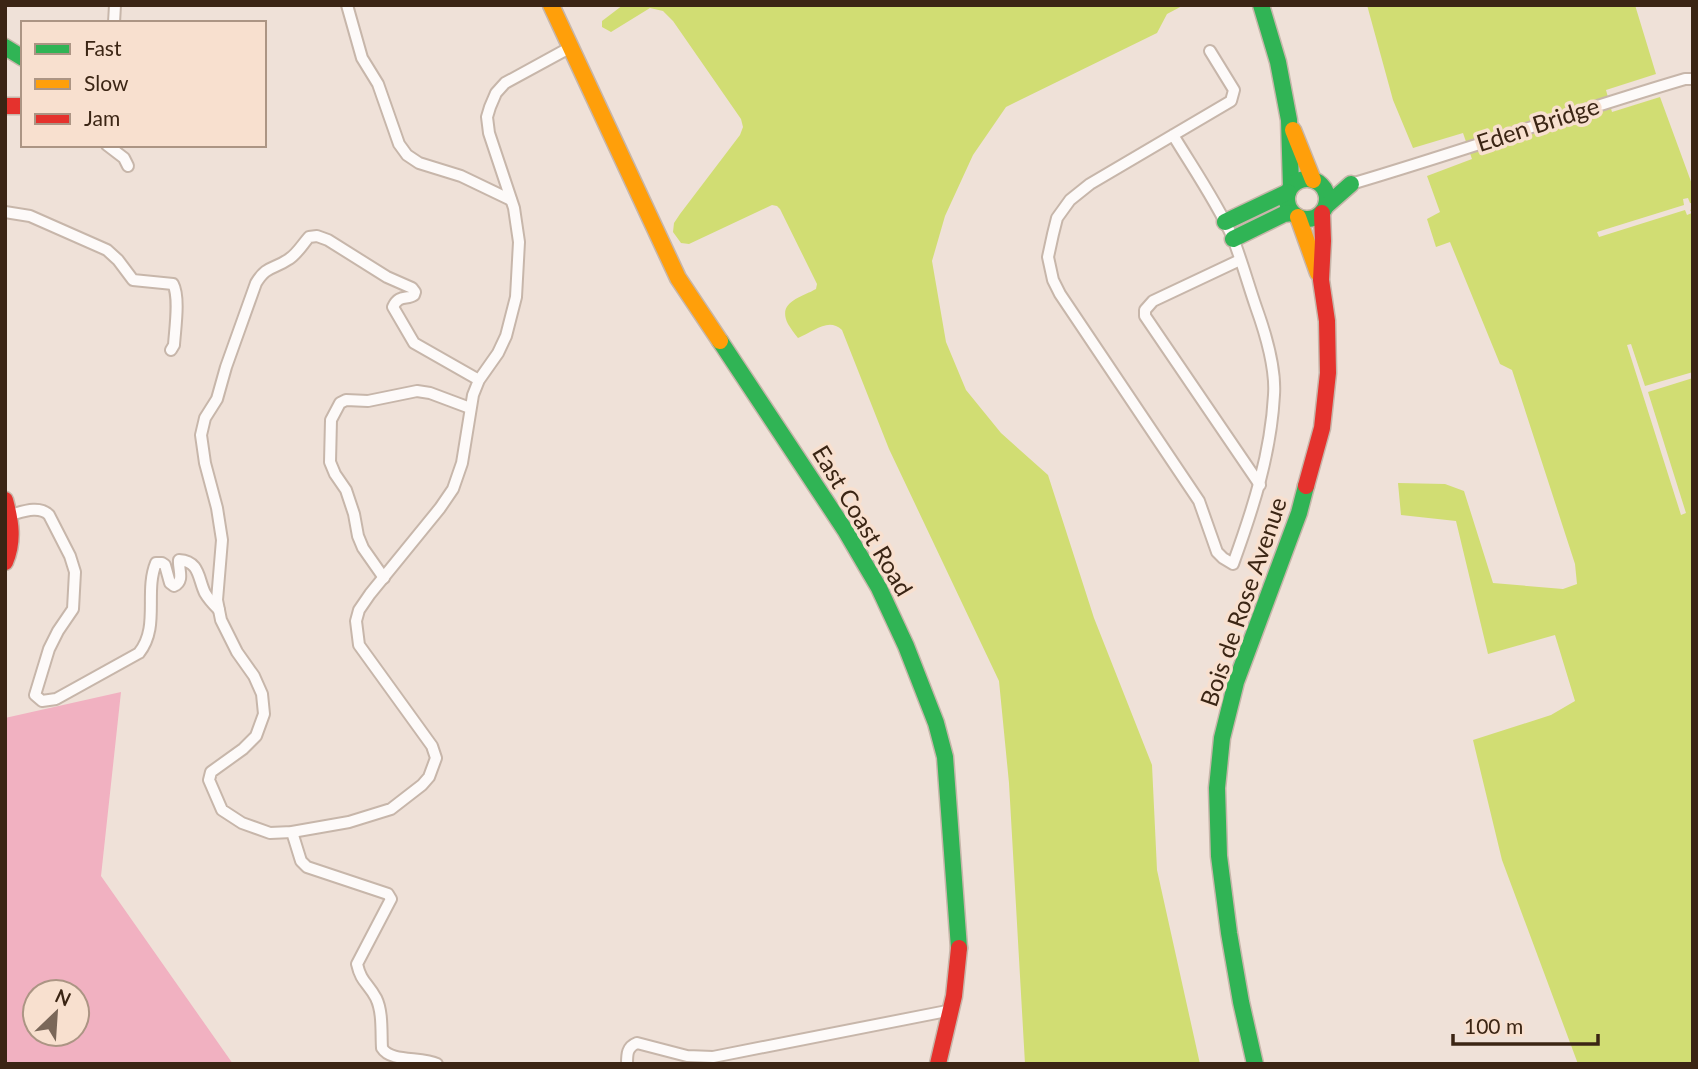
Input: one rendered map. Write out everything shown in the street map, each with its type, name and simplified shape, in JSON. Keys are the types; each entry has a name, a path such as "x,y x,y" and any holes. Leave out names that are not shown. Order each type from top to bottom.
{"main road":[{"name":"East Coast Road","path":"551,5 678,278 845,530 880,589 916,668 945,757 959,954 952,1010 938,1064"},
{"path":"1261,5 1278,62 1289,120 1287,203 1295,215"},
{"path":"5,47 21,57"},
{"path":"1289,120 1316,181 1327,196 1324,209"},
{"path":"1224,222 1289,189 1301,180 1351,184"},
{"path":"1233,239 1284,214 1311,219 1351,184"},
{"name":"Bois de Rose Avenue","path":"1255,1064 1229,933 1219,856 1217,788 1222,738 1236,682 1300,513 1322,428 1328,373 1327,321 1321,280 1324,209"},
{"name":"Bois de Rose Avenue","path":"1295,215 1321,280"},
{"path":"5,562 12,525 8,507"}],"street":[{"path":"347,5 362,58 378,84 399,144 407,155 419,163 461,176 512,200"},
{"path":"479,380 414,343 393,307 394,303 404,297 414,295 412,288 387,277 328,240 317,236 309,237 289,260 263,272 256,283 217,399 205,418 201,435 222,540 217,600 219,610 237,652 254,676 262,694 264,714 256,736 243,750 211,772 209,780 222,810 242,824 270,833 349,822 391,809 422,785 434,767 436,758 432,746 359,645 356,621 359,610 453,489 459,476 470,408 479,380 498,353 516,297 519,242 512,200 489,133 487,117 490,107 496,93 505,83 571,47"},
{"path":"1173,135 1233,239 1264,330 1271,364 1274,393 1267,450 1260,485 1233,564 1217,552 1199,501 1060,294 1048,257 1058,218 1070,200 1090,184 1173,135 1231,101 1234,90 1210,51"},
{"name":"Eden Bridge","path":"1351,184 1690,78"},
{"path":"110,147 124,158 128,166"},
{"path":"5,212 30,216 107,250 133,280 173,284 176,288 176,299 174,345 171,350"},
{"path":"1240,260 1153,300 1147,305 1145,316 1260,485"},
{"path":"384,578 363,548 346,490 330,462 331,420 340,403 346,400 368,401 417,391 470,408"},
{"path":"8,507 44,510 70,556 75,572 73,609 49,649 35,695 42,701 56,699 139,653 151,628 156,563 165,565 170,583 174,586 181,580 180,560 189,562 201,577 209,600 219,610"},
{"path":"292,832 301,861 307,867 388,894 391,899 357,964 359,976 376,998 382,1048 385,1053 437,1064"},
{"path":"627,1064 628,1052 632,1045 637,1043 687,1056 713,1058 952,1010"}],"shaded area":[{"path":"623,5 1184,5 1167,14 1157,33 1006,107 973,155 945,216 932,261 946,342 966,390 1001,433 1048,475 1094,618 1152,765 1157,870 1200,1064 1025,1064 1009,783 999,681 889,449 842,330 837,326 826,325 798,338 788,324 785,311 788,306 797,298 816,289 817,284 780,209 772,205 689,244 681,243 673,232 674,223 680,214 740,135 743,127 741,119 673,21 663,11 650,8 611,32 602,27 602,21"},
{"path":"1367,5 1635,5 1656,74 1606,90 1612,112 1660,97 1693,187 1693,1064 1578,1064 1502,860 1473,740 1551,715 1575,701 1555,635 1488,654 1456,521 1401,515 1398,483 1445,484 1464,491 1493,583 1563,589 1577,584 1575,564 1512,370 1500,364 1450,242 1436,247 1427,219 1440,212 1427,176 1472,159 1463,133 1413,148 1393,100"},
{"path":"121,692 101,876 233,1064 5,1064 5,718"}],"pier":[{"path":"1688,198 1690,203 1693,203 1693,209 1690,210 1692,213 1687,215 1685,210 1599,237 1597,232 1684,205 1683,199"},
{"path":"1631,344 1645,386 1693,372 1693,378 1648,392 1686,513 1681,515 1627,345"}],"traffic: fast":[{"path":"1261,5 1278,62 1289,120 1291,186"},
{"path":"5,47 21,57"},
{"path":"1307,179 1321,185 1327,199 1321,213 1307,219 1293,213 1287,199 1293,185 1307,179"},
{"path":"1326,206 1351,184"},
{"path":"1225,222 1288,192"},
{"path":"1233,239 1284,214 1292,213"},
{"path":"720,341 845,530 879,588 906,646 936,723 945,757 959,948"},
{"path":"1255,1064 1229,933 1219,856 1217,788 1222,738 1236,682 1299,513 1306,486"}],"traffic: slow":[{"path":"551,5 678,278 720,341"},
{"path":"1293,130 1313,180"},
{"path":"1298,217 1318,273"}],"traffic: jam":[{"path":"5,106 21,106"},
{"path":"1306,486 1322,428 1328,373 1327,321 1321,280 1322,213"},
{"path":"5,500 11,531 5,562"},
{"path":"938,1064 954,996 959,948"}]}
